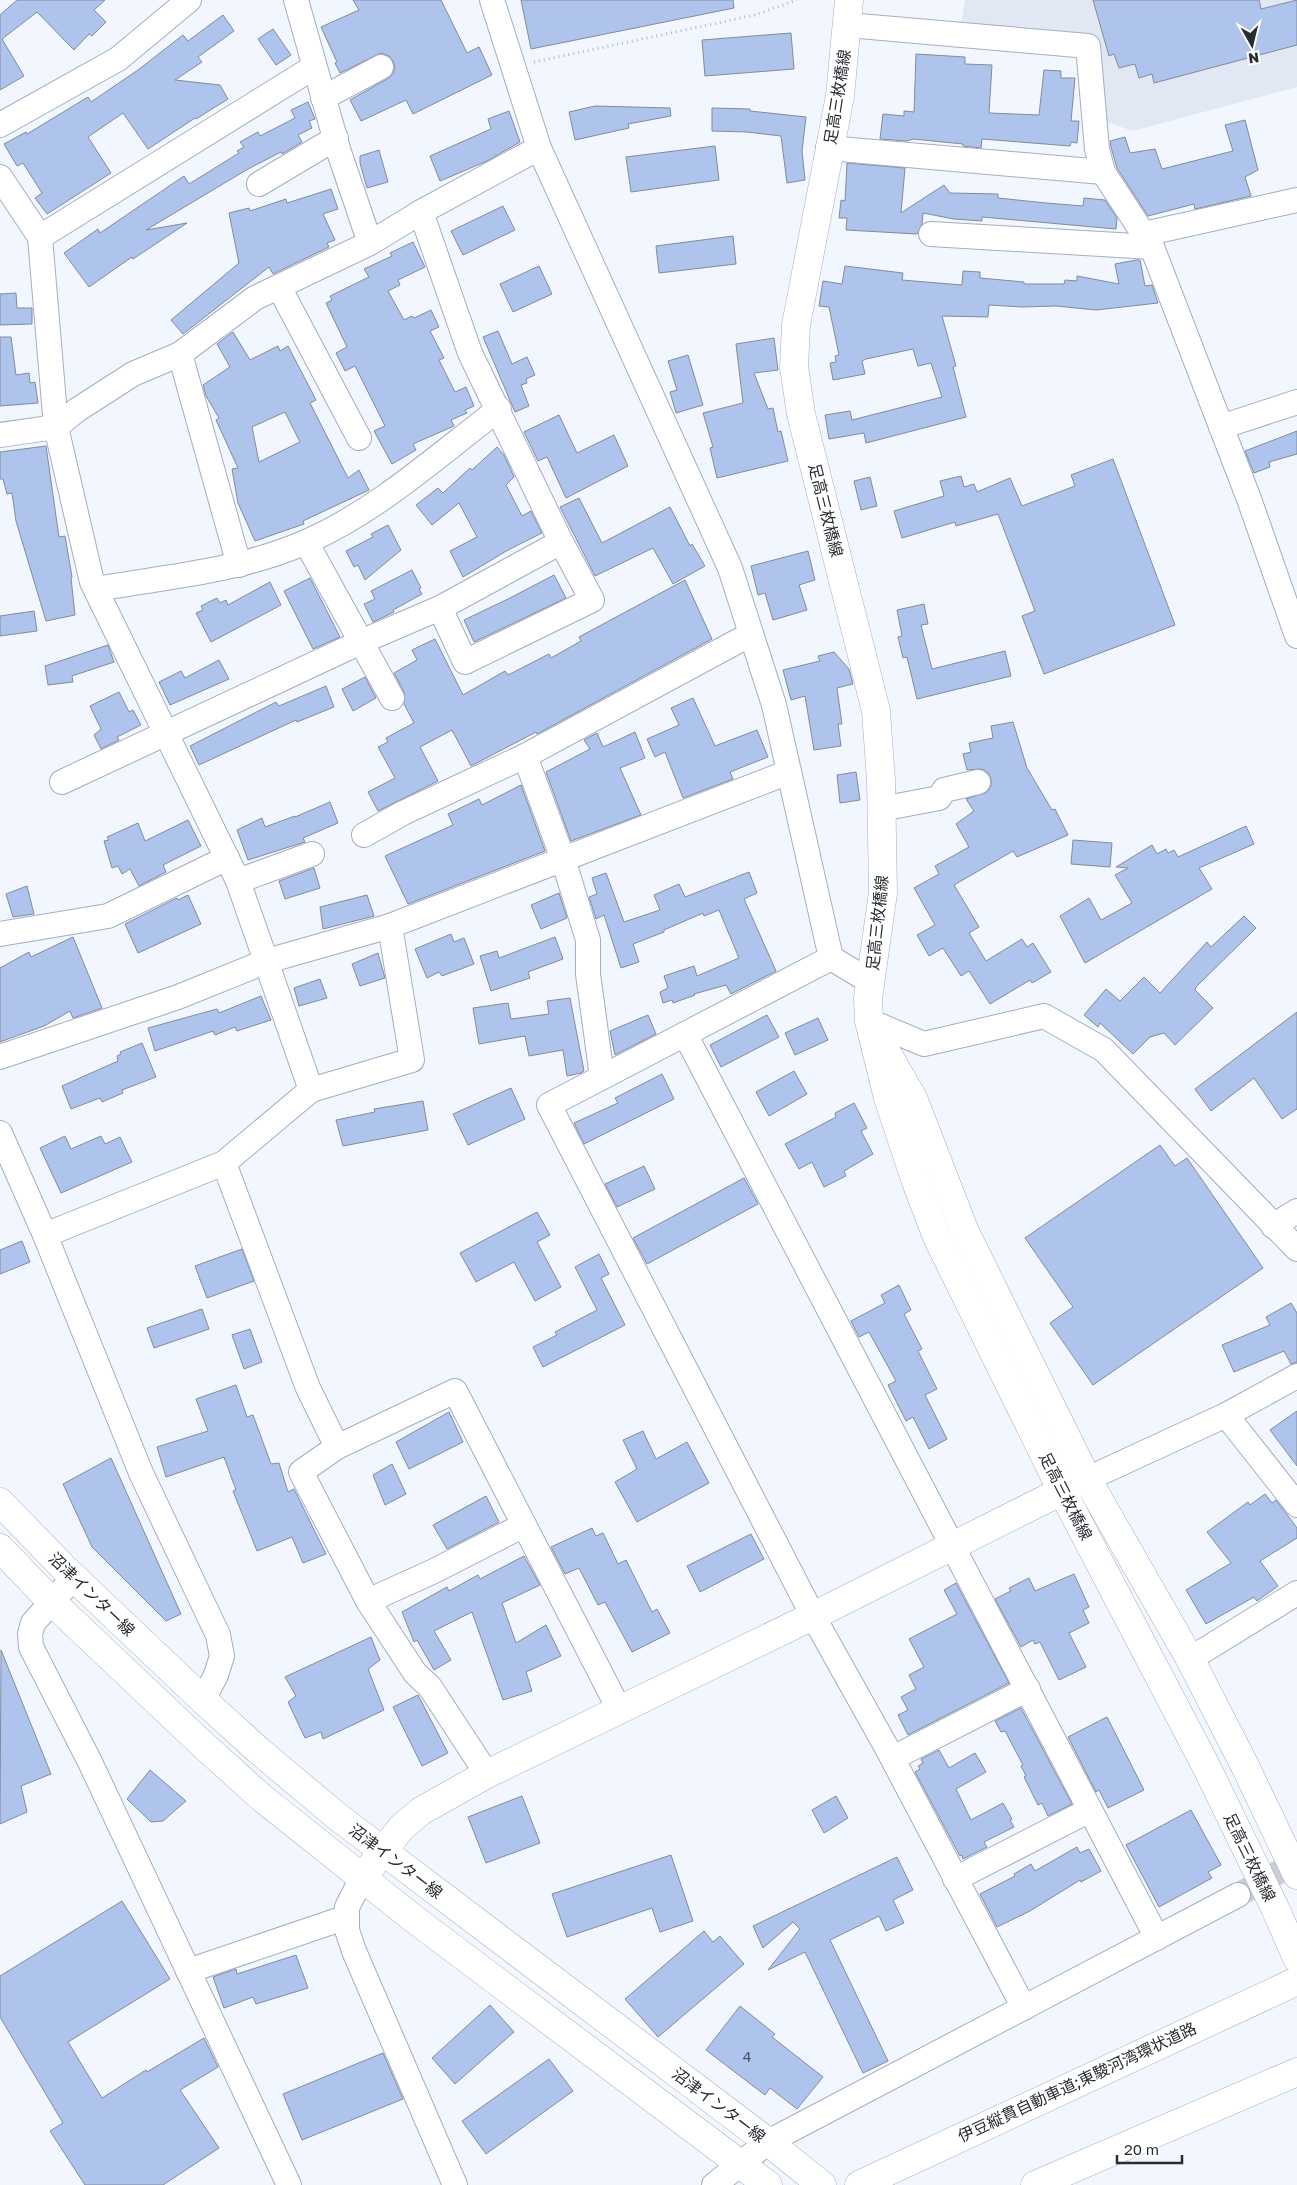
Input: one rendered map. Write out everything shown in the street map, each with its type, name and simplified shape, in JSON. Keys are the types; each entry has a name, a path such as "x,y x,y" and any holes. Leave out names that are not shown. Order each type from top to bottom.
{"main road":[{"name":"足高三枚橋線","path":"848,13 840,96 828,148 796,325 794,367 801,414 876,711 882,809 883,893 868,998 868,1021 888,1098 937,1237 1062,1491 1206,1766 1275,1908 1297,1958"},
{"name":"足高三枚橋線","path":"868,1021 913,1098 966,1232 1087,1479 1190,1659 1244,1764 1297,1875"},
{"path":"362,1878 382,1850 402,1827 421,1812 487,1774 813,1616 1062,1491"},
{"name":"沼津インター線","path":"0,1502 74,1577 203,1700 265,1756 338,1817 817,2181"},
{"name":"沼津インター線","path":"0,1548 52,1602 248,1786 362,1878 768,2185"},
{"name":"伊豆縦貫自動車道;東駿河湾環状道路","path":"859,2185 1297,1981"},
{"path":"1035,2185 1297,2072"}],"street":[{"path":"0,125 118,59 189,0"},
{"path":"296,0 323,98 370,243"},
{"path":"492,0 539,148 730,568 774,705 831,958 871,982"},
{"path":"848,13 1088,46 1097,149 1103,172 1148,241 1249,499 1297,636"},
{"path":"40,237 314,67"},
{"path":"323,98 381,67"},
{"path":"259,184 336,138"},
{"path":"0,435 56,427 77,410 133,374 180,354 255,298 370,243 421,212 539,148"},
{"path":"828,148 1103,172"},
{"path":"0,177 40,237 56,427 92,582 238,881 268,961 311,1090"},
{"path":"931,234 1148,241 1297,200"},
{"path":"421,212 470,353 592,600 464,662 440,608"},
{"path":"279,287 359,438"},
{"path":"180,354 239,565"},
{"path":"1221,427 1297,402"},
{"path":"96,589 239,565 306,542 373,506 499,409"},
{"path":"306,542 363,642 392,698"},
{"path":"62,782 440,608 562,542"},
{"path":"364,835 403,813 525,756 751,634"},
{"path":"525,756 563,859 588,940 588,974 602,1077"},
{"path":"0,1057 178,997 268,961 390,926 789,772"},
{"path":"882,809 939,798 944,790 978,782"},
{"path":"238,881 312,854"},
{"path":"0,934 108,916 227,858"},
{"path":"45,1235 224,1163 311,1090 412,1060 390,926"},
{"path":"831,958 549,1105 813,1616 893,1758 1024,2008"},
{"path":"868,1021 924,1044 1044,1016 1104,1050 1297,1249"},
{"path":"685,1034 954,1545 1157,1938"},
{"path":"0,1133 45,1235 141,1473 218,1634 222,1656 216,1675 203,1700"},
{"path":"224,1163 308,1388 337,1447"},
{"path":"1273,1226 1297,1211"},
{"path":"1062,1491 1226,1415 1297,1376"},
{"path":"487,1774 430,1687 415,1673 368,1601 301,1472 337,1447 455,1391 620,1709"},
{"path":"1226,1415 1297,1504"},
{"path":"368,1601 434,1571 524,1524"},
{"path":"74,1577 33,1623 30,1634 31,1647 90,1762 289,2185"},
{"path":"1190,1659 1297,1593"},
{"path":"893,1758 1028,1689"},
{"path":"955,1879 1090,1810"},
{"path":"362,1878 347,1907 348,1930 354,1951 456,2185"},
{"path":"714,2185 768,2142 1238,1894"},
{"path":"188,1971 347,1917"}],"path":[{"path":"514,67 755,15 798,0"}],"shaded area":[{"path":"965,0 1297,0 1297,87 1133,131 1106,122 1096,37 961,26"}],"building":[{"path":"17,0 105,0 94,10 106,22 92,36 89,34 74,50 37,12 2,39 24,76 0,90 0,15"},
{"path":"353,0 441,0 467,53 479,47 492,75 413,114 406,100 361,121 350,100 387,79 393,74 395,67 389,56 381,53 340,73 321,27 359,10"},
{"path":"521,0 733,0 734,8 531,49"},
{"path":"1093,0 1259,0 1261,9 1297,0 1297,45 1154,83 1152,74 1139,78 1135,64 1119,68 1114,54 1109,56"},
{"path":"223,15 234,31 198,57 202,62 175,80 220,85 228,99 148,149 123,113 88,137 111,173 47,214 35,198 42,193 23,163 17,166 4,144 26,132 27,134 88,97 91,102 138,70 183,35 188,41"},
{"path":"273,29 291,55 276,65 258,39"},
{"path":"791,33 794,69 705,76 702,40"},
{"path":"916,54 965,57 965,64 992,65 989,113 1039,115 1044,70 1061,71 1061,78 1075,78 1071,121 1079,121 1077,143 1071,142 1070,146 982,139 981,148 963,146 963,144 913,139 907,141 880,139 883,114 904,116 904,111 914,112"},
{"path":"308,102 315,119 309,121 312,128 298,135 302,142 282,154 281,152 248,169 146,230 187,223 133,259 132,257 89,287 64,253 98,229 100,233 184,176 189,184 239,153 237,151 244,147 240,142 258,132 260,136 295,118 291,110"},
{"path":"595,106 670,108 671,116 628,124 629,128 575,140 569,112"},
{"path":"712,108 750,109 750,111 806,117 802,151 805,180 787,183 781,136 747,132 712,131"},
{"path":"509,111 520,142 487,161 440,181 430,156 491,129 488,119"},
{"path":"1245,120 1258,170 1245,177 1251,196 1195,209 1194,204 1148,216 1117,168 1110,141 1125,137 1130,153 1155,149 1162,169 1233,151 1225,125"},
{"path":"715,146 719,180 631,192 626,157"},
{"path":"379,150 388,182 367,188 360,156"},
{"path":"847,163 905,168 901,213 944,185 950,193 998,194 998,198 1046,203 1083,206 1084,198 1105,200 1117,218 1116,229 982,217 982,221 954,219 923,213 922,224 917,234 846,230 847,218 839,218 841,200 845,201"},
{"path":"331,189 338,209 323,214 335,240 327,243 329,247 273,274 269,267 183,334 171,320 239,263 229,213 249,208 250,211 286,199 287,203"},
{"path":"503,206 515,230 463,255 451,231"},
{"path":"733,236 736,264 659,273 656,246"},
{"path":"413,242 425,267 398,280 400,285 388,291 404,320 412,316 414,318 431,310 439,327 430,331 444,358 439,360 455,392 466,387 474,406 465,410 467,413 451,420 454,426 413,444 416,450 392,464 374,431 385,426 355,366 345,371 336,353 347,347 326,303 332,300 330,296 369,277 364,269 392,256 390,253"},
{"path":"1140,260 1145,286 1152,285 1158,303 1096,310 1056,306 1022,307 989,305 988,317 942,316 956,366 953,367 966,417 866,443 864,433 829,439 825,415 850,411 852,420 942,397 931,363 918,366 913,349 866,359 862,361 865,374 833,380 830,363 836,362 835,356 839,355 829,307 819,306 823,281 842,284 845,266 903,273 902,280 962,285 963,271 980,272 980,278 1024,282 1024,284 1064,284 1065,280 1077,281 1077,276 1119,284 1115,264"},
{"path":"539,266 552,294 513,312 500,284"},
{"path":"16,293 17,308 32,308 32,324 0,325 0,294"},
{"path":"498,331 512,364 527,357 535,375 526,379 527,383 521,385 529,406 515,412 483,337"},
{"path":"233,332 250,360 278,346 280,351 288,346 316,400 310,403 348,478 359,470 369,490 303,521 304,524 255,541 238,503 232,469 238,468 216,420 219,418 206,396 203,385 230,367 217,344","holes":["285,412 300,442 259,462 252,427"]},
{"path":"0,337 11,337 16,375 29,373 30,383 35,382 38,403 0,406"},
{"path":"774,338 778,370 754,373 768,409 773,408 778,432 781,431 788,461 717,478 710,448 713,447 703,413 743,403 736,344"},
{"path":"688,355 703,405 676,413 670,392 677,390 668,361"},
{"path":"559,415 577,453 614,435 628,466 566,498 547,457 538,461 524,432"},
{"path":"1297,431 1297,454 1269,462 1270,467 1254,473 1245,451"},
{"path":"46,446 59,537 65,536 72,577 75,615 46,621 16,521 12,493 7,494 3,479 0,479 0,452"},
{"path":"497,447 504,455 514,477 506,485 522,516 531,511 542,533 508,550 463,577 450,551 477,537 459,503 432,525 416,505 438,488 443,493 470,468 472,470"},
{"path":"1113,459 1175,625 1044,674 1022,616 1035,611 998,514 956,526 955,522 902,538 894,511 944,496 940,481 961,476 964,487 974,484 977,492 1010,478 1022,506 1075,486 1071,475"},
{"path":"870,477 877,506 861,510 854,481"},
{"path":"579,498 602,543 670,507 690,546 692,544 705,566 673,584 653,548 595,576 560,507"},
{"path":"388,525 401,550 365,580 358,565 354,567 346,551 373,537 371,534"},
{"path":"808,551 815,580 799,585 807,610 773,620 765,593 758,595 751,566"},
{"path":"412,570 422,594 393,610 394,612 373,622 364,604 375,599 371,591"},
{"path":"554,575 566,598 474,642 464,620"},
{"path":"310,578 340,637 313,649 284,591"},
{"path":"685,580 712,639 537,734 536,732 471,766 452,730 420,747 438,781 378,811 368,792 395,778 378,747 388,742 386,738 414,723 404,704 404,692 394,673 417,660 412,650 435,639 463,695 505,671 508,675 549,654 551,658 581,641 579,637"},
{"path":"270,582 281,605 211,642 196,613 203,610 201,606 217,598 220,603 226,600 228,605"},
{"path":"924,604 928,624 921,625 932,669 1005,651 1011,676 917,699 907,657 903,658 898,637 902,636 897,610"},
{"path":"34,611 37,631 0,636 0,616"},
{"path":"108,645 114,662 72,676 73,682 48,685 45,666"},
{"path":"834,652 849,669 853,684 837,688 842,724 838,724 841,746 814,750 805,696 791,700 783,670 820,661 818,656"},
{"path":"219,660 229,679 170,705 159,682 181,671 185,678"},
{"path":"365,677 376,698 353,711 342,689"},
{"path":"326,686 334,707 297,722 296,720 199,765 190,746 276,702 279,706"},
{"path":"119,692 129,712 133,710 141,725 117,737 119,740 101,749 94,735 101,729 90,706"},
{"path":"693,698 715,746 757,730 768,757 730,772 733,779 683,798 665,752 655,757 647,739 679,725 671,708"},
{"path":"1013,722 1027,768 1052,810 1055,809 1068,835 1017,857 1013,851 954,885 979,927 969,933 986,961 1022,939 1027,947 1033,943 1051,972 1032,983 1030,980 990,1004 969,971 961,976 943,948 929,956 917,935 935,925 914,888 939,874 935,866 969,847 956,824 974,811 966,799 987,792 991,786 991,779 988,773 982,769 967,770 963,754 971,752 969,743 993,738 991,726"},
{"path":"635,732 645,758 620,768 641,815 571,841 546,772 590,749 584,740 597,733 603,747"},
{"path":"856,772 860,800 840,803 837,775"},
{"path":"521,785 545,851 408,904 385,856 453,825 448,814 479,799 482,805"},
{"path":"330,802 338,823 303,838 305,842 248,860 237,830 262,818 265,827"},
{"path":"188,820 201,846 163,865 166,872 139,886 130,869 122,874 118,866 112,868 104,841 109,840 107,837 138,823 145,841"},
{"path":"1246,826 1254,844 1199,868 1212,889 1085,963 1060,916 1089,898 1101,920 1132,903 1115,875 1128,868 1116,867 1152,845 1157,854 1166,849 1168,853 1174,850 1178,857"},
{"path":"1073,840 1112,843 1110,867 1071,864"},
{"path":"314,868 320,888 285,899 279,881"},
{"path":"749,872 757,893 744,899 776,971 731,994 726,985 694,994 673,1003 672,1000 663,1003 660,992 668,988 664,976 694,966 697,976 739,958 719,910 704,916 703,913 664,930 664,932 633,944 639,962 621,968 604,915 596,919 589,897 597,894 592,878 606,873 624,922 660,910 654,895 679,884 685,897"},
{"path":"27,886 34,914 13,917 6,894"},
{"path":"559,893 567,918 541,929 531,905"},
{"path":"188,895 201,924 138,953 125,924 177,898 178,900"},
{"path":"367,895 374,916 323,929 320,907"},
{"path":"1244,916 1256,928 1196,987 1195,990 1213,1008 1175,1045 1164,1033 1150,1037 1133,1054 1100,1023 1098,1027 1084,1015 1106,989 1120,1001 1144,977 1160,993 1207,942 1211,947"},
{"path":"451,934 454,942 464,938 474,964 442,976 439,972 427,978 415,949"},
{"path":"73,937 102,1008 73,1018 70,1011 44,1026 0,1042 0,968 29,952 31,957"},
{"path":"555,937 563,959 528,972 530,978 491,991 480,956 497,951 499,958"},
{"path":"378,953 385,978 360,986 352,964"},
{"path":"320,979 327,998 299,1006 294,988"},
{"path":"261,996 271,1020 237,1031 235,1027 215,1035 213,1031 155,1051 148,1028 217,1009 219,1013"},
{"path":"570,998 584,1071 581,1073 567,1076 563,1050 529,1056 525,1036 479,1044 473,1008 508,1003 511,1019 549,1014 547,1001"},
{"path":"1297,1012 1297,1109 1282,1119 1254,1078 1211,1111 1195,1089"},
{"path":"648,1015 656,1034 615,1055 610,1031"},
{"path":"767,1015 779,1037 721,1067 710,1045"},
{"path":"818,1018 828,1040 795,1055 785,1033"},
{"path":"142,1043 156,1077 122,1090 123,1093 102,1102 100,1098 71,1109 62,1086 118,1061 117,1056 121,1054 120,1052"},
{"path":"794,1071 807,1094 769,1116 756,1092"},
{"path":"662,1074 674,1099 584,1144 574,1123 618,1103 615,1098"},
{"path":"511,1088 525,1119 468,1145 453,1114"},
{"path":"423,1101 428,1130 343,1146 336,1120 375,1112 374,1109"},
{"path":"854,1103 867,1128 861,1131 873,1154 844,1171 846,1176 824,1187 812,1162 799,1169 785,1144 836,1117 835,1113"},
{"path":"65,1136 71,1149 101,1136 105,1144 120,1137 132,1162 61,1193 40,1148"},
{"path":"1160,1145 1175,1166 1187,1158 1263,1268 1093,1385 1050,1323 1073,1307 1025,1238"},
{"path":"644,1166 655,1189 617,1207 605,1184"},
{"path":"744,1178 758,1204 647,1264 633,1238"},
{"path":"537,1212 550,1235 537,1242 561,1287 535,1301 514,1262 476,1282 460,1253"},
{"path":"22,1241 30,1262 0,1274 0,1250"},
{"path":"242,1249 254,1281 207,1298 195,1266"},
{"path":"599,1254 609,1274 601,1278 625,1325 543,1367 533,1347 557,1335 555,1332 597,1310 575,1267"},
{"path":"899,1285 911,1310 904,1314 922,1349 918,1351 937,1389 925,1395 947,1439 929,1449 913,1417 906,1421 888,1385 896,1381 869,1332 859,1337 851,1321 885,1303 881,1295"},
{"path":"1291,1303 1297,1313 1297,1362 1291,1364 1284,1351 1234,1372 1222,1345 1270,1325 1266,1317"},
{"path":"202,1309 209,1329 154,1348 147,1328"},
{"path":"250,1329 262,1362 244,1369 232,1335"},
{"path":"236,1385 247,1417 253,1415 271,1464 279,1463 288,1492 294,1489 326,1554 303,1563 292,1537 257,1551 233,1491 236,1490 224,1457 166,1477 157,1447 208,1431 196,1399"},
{"path":"1297,1411 1297,1466 1270,1430"},
{"path":"449,1412 463,1442 409,1469 396,1442"},
{"path":"643,1431 656,1459 687,1442 709,1483 637,1522 615,1482 637,1469 623,1440"},
{"path":"111,1458 181,1614 166,1621 92,1547 63,1484"},
{"path":"392,1464 406,1494 385,1505 373,1475"},
{"path":"1265,1494 1272,1503 1276,1500 1297,1528 1297,1538 1260,1561 1278,1586 1257,1601 1254,1597 1206,1624 1186,1590 1231,1563 1207,1532 1248,1502 1250,1505"},
{"path":"486,1496 499,1522 447,1549 433,1525"},
{"path":"592,1528 596,1536 603,1533 618,1564 626,1560 652,1612 657,1609 670,1633 632,1652 605,1602 598,1605 579,1568 565,1574 551,1547"},
{"path":"751,1534 764,1559 700,1592 687,1566"},
{"path":"524,1556 540,1585 502,1603 516,1643 546,1625 561,1656 526,1672 532,1691 503,1700 472,1612 434,1631 451,1660 434,1670 417,1640 414,1642 402,1612 447,1587 449,1591 478,1575 480,1579"},
{"path":"1074,1574 1089,1607 1083,1610 1089,1623 1069,1633 1086,1667 1059,1680 1040,1642 1035,1644 1033,1640 1021,1647 995,1599 1011,1591 1009,1588 1029,1578 1035,1591"},
{"path":"956,1583 1009,1683 908,1735 898,1715 908,1710 901,1697 916,1689 909,1675 924,1667 909,1639 957,1614 944,1590"},
{"path":"371,1637 380,1660 368,1669 384,1710 323,1739 321,1732 305,1738 288,1702 296,1696 285,1677"},
{"path":"1,1650 51,1774 21,1786 27,1812 0,1824"},
{"path":"418,1695 448,1753 422,1766 393,1707"},
{"path":"1021,1708 1072,1804 1048,1816 1042,1803 1038,1805 1024,1777 1026,1776 1021,1766 1023,1765 1005,1731 1001,1732 995,1721"},
{"path":"1107,1717 1144,1790 1108,1808 1099,1790 1096,1792 1068,1737"},
{"path":"939,1750 949,1768 975,1753 986,1772 956,1789 971,1820 1003,1803 1012,1819 1010,1820 1014,1827 984,1842 987,1847 963,1859 915,1772 920,1769 918,1766 923,1763 921,1759"},
{"path":"150,1770 186,1801 163,1821 151,1822 127,1799"},
{"path":"522,1796 540,1843 486,1863 468,1817"},
{"path":"836,1796 848,1818 824,1833 812,1810"},
{"path":"1191,1810 1221,1865 1208,1872 1212,1878 1159,1907 1126,1845"},
{"path":"1077,1847 1080,1853 1089,1849 1101,1871 1081,1882 1080,1880 1030,1911 997,1927 980,1894 1015,1876 1014,1874 1031,1864 1035,1871"},
{"path":"671,1855 693,1921 660,1932 652,1908 567,1937 552,1894"},
{"path":"897,1857 913,1890 893,1900 904,1923 886,1931 879,1916 830,1940 888,2061 863,2073 805,1952 768,1970 800,1929 793,1922 763,1948 753,1926"},
{"path":"122,1901 170,1979 68,2042 102,2098 146,2070 147,2072 204,2038 218,2067 180,2090 219,2148 163,2185 85,2185 50,2131 63,2123 0,2017 0,1976"},
{"path":"704,1931 713,1942 720,1936 744,1964 658,2037 625,1999"},
{"path":"296,1955 308,1988 256,2004 253,1997 224,2008 213,1977 236,1969 237,1974"},
{"path":"490,2005 514,2032 455,2084 432,2058"},
{"path":"740,2006 775,2034 772,2037 823,2077 797,2109 770,2088 765,2095 706,2050"},
{"path":"383,2053 403,2099 302,2140 283,2094"},
{"path":"549,2059 573,2091 486,2154 462,2121"}],"tunnel":[{"path":"1238,1895 1297,1862"}]}
